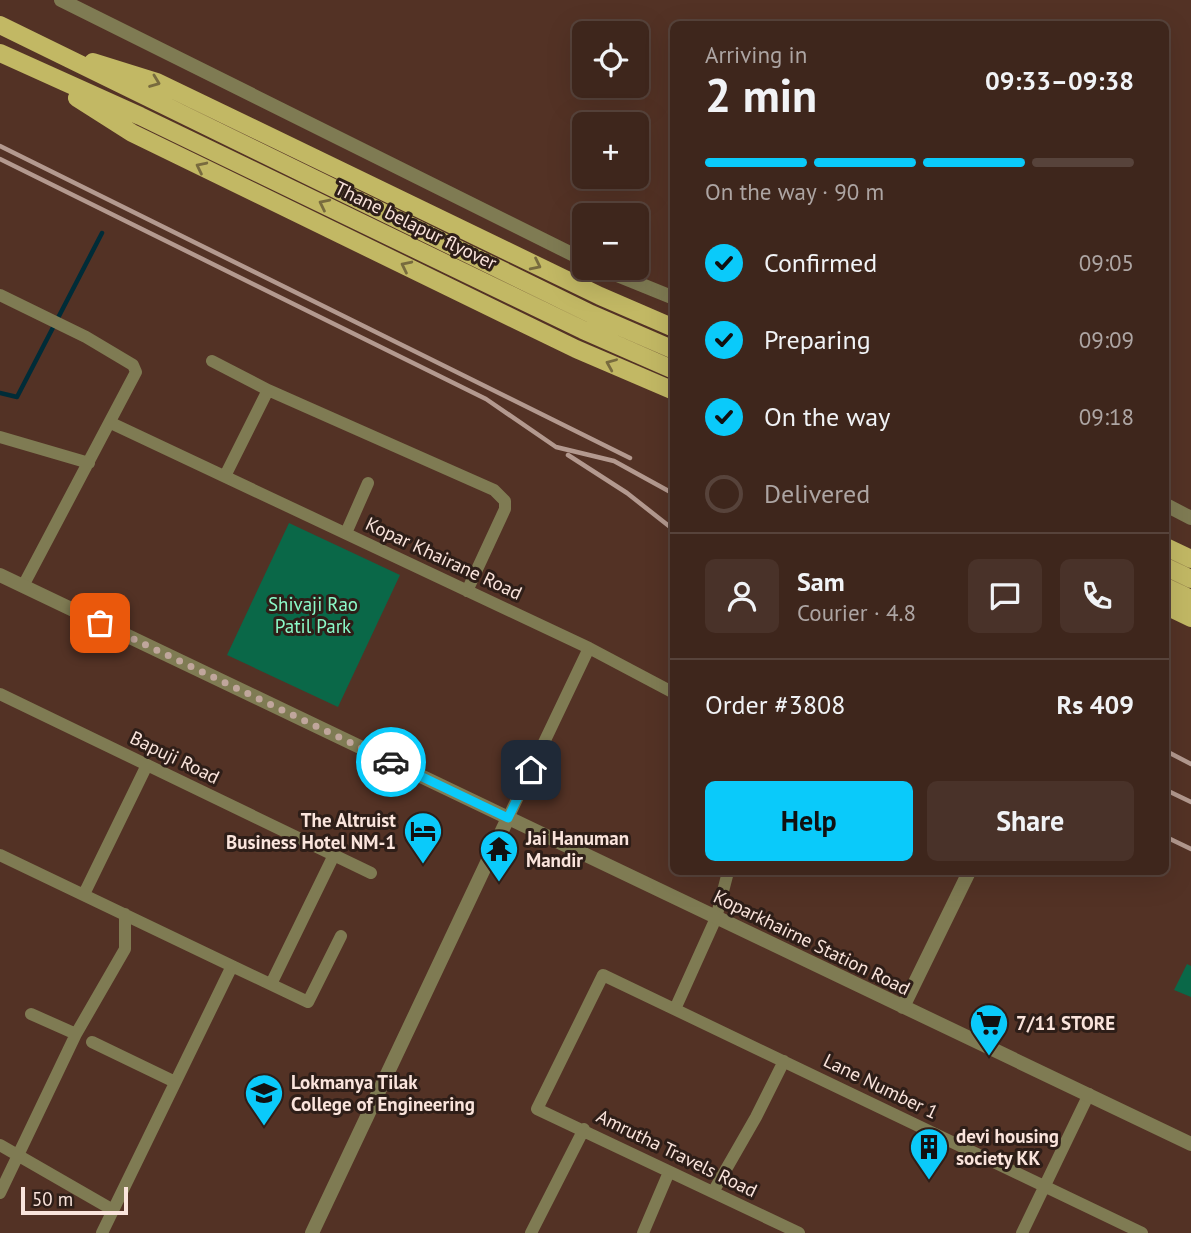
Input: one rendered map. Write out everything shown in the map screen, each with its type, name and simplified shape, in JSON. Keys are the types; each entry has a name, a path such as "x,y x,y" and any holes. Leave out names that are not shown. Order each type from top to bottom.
{"main road":[{"path":"3,24 43,46 157,82 600,296 670,326"},
{"name":"Thane belapur flyover","path":"43,46 591,314 670,348"},
{"path":"0,53 32,68 132,133 576,349 670,389"},
{"name":"Thane belapur flyover","path":"32,68 140,116 583,330 670,368"},
{"path":"1169,548 1191,559"},
{"path":"1169,568 1191,579"},
{"path":"1169,588 1191,599"},
{"path":"1169,607 1191,618"}],"street":[{"path":"61,0 572,254"},
{"path":"630,280 670,296"},
{"path":"0,295 86,337 133,365 136,372 23,586"},
{"path":"212,361 268,390 501,495 505,509 467,591"},
{"path":"225,476 268,390"},
{"name":"Kopar Khairane Road","path":"111,423 589,648 670,691"},
{"path":"0,437 89,463"},
{"path":"346,533 368,483"},
{"path":"1169,507 1191,518"},
{"name":"Koparkhairne Station Road","path":"0,575 1191,1144"},
{"path":"312,1233 589,648"},
{"name":"Bapuji Road","path":"0,694 371,873"},
{"path":"84,894 147,765"},
{"path":"0,855 309,1002 341,936"},
{"path":"271,985 334,855"},
{"path":"675,1009 716,918 727,875"},
{"path":"903,1007 969,875"},
{"path":"0,1193 76,1034 125,949 125,914"},
{"path":"102,1233 232,966"},
{"name":"Lane Number 1","path":"537,1109 603,975 1142,1233"},
{"path":"31,1014 76,1034"},
{"path":"92,1042 175,1083"},
{"path":"713,1192 757,1117 784,1061"},
{"path":"1022,1233 1089,1094"},
{"name":"Amrutha Travels Road","path":"537,1109 799,1233"},
{"path":"531,1233 584,1129"},
{"path":"0,1145 113,1210"},
{"path":"643,1233 669,1172"}],"green space":[{"name":"Shivaji Rao Patil Park","path":"289,523 400,575 338,707 227,655"},
{"path":"1187,964 1191,966 1191,997 1174,990"}],"waterway":[{"path":"0,393 17,397 102,233"}],"railway":[{"path":"0,146 630,458"},
{"path":"0,159 486,399 556,447 614,461 670,492"},
{"path":"568,455 627,493 670,527"},
{"path":"1169,753 1191,764"},
{"path":"1169,791 1191,802"},
{"path":"1169,838 1191,849"}],"way so far":[{"path":"100,623 391,762"}],"place":[{"name":"The Altruist Business Hotel NM-1","path":"423,865"},
{"name":"Jai Hanuman Mandir","path":"499,883"},
{"name":"7/11 STORE","path":"989,1057"},
{"name":"Lokmanya Tilak College of Engineering","path":"264,1127"},
{"name":"devi housing society KK","path":"929,1181"}],"route":[{"path":"391,762 508,818 531,770"}]}
